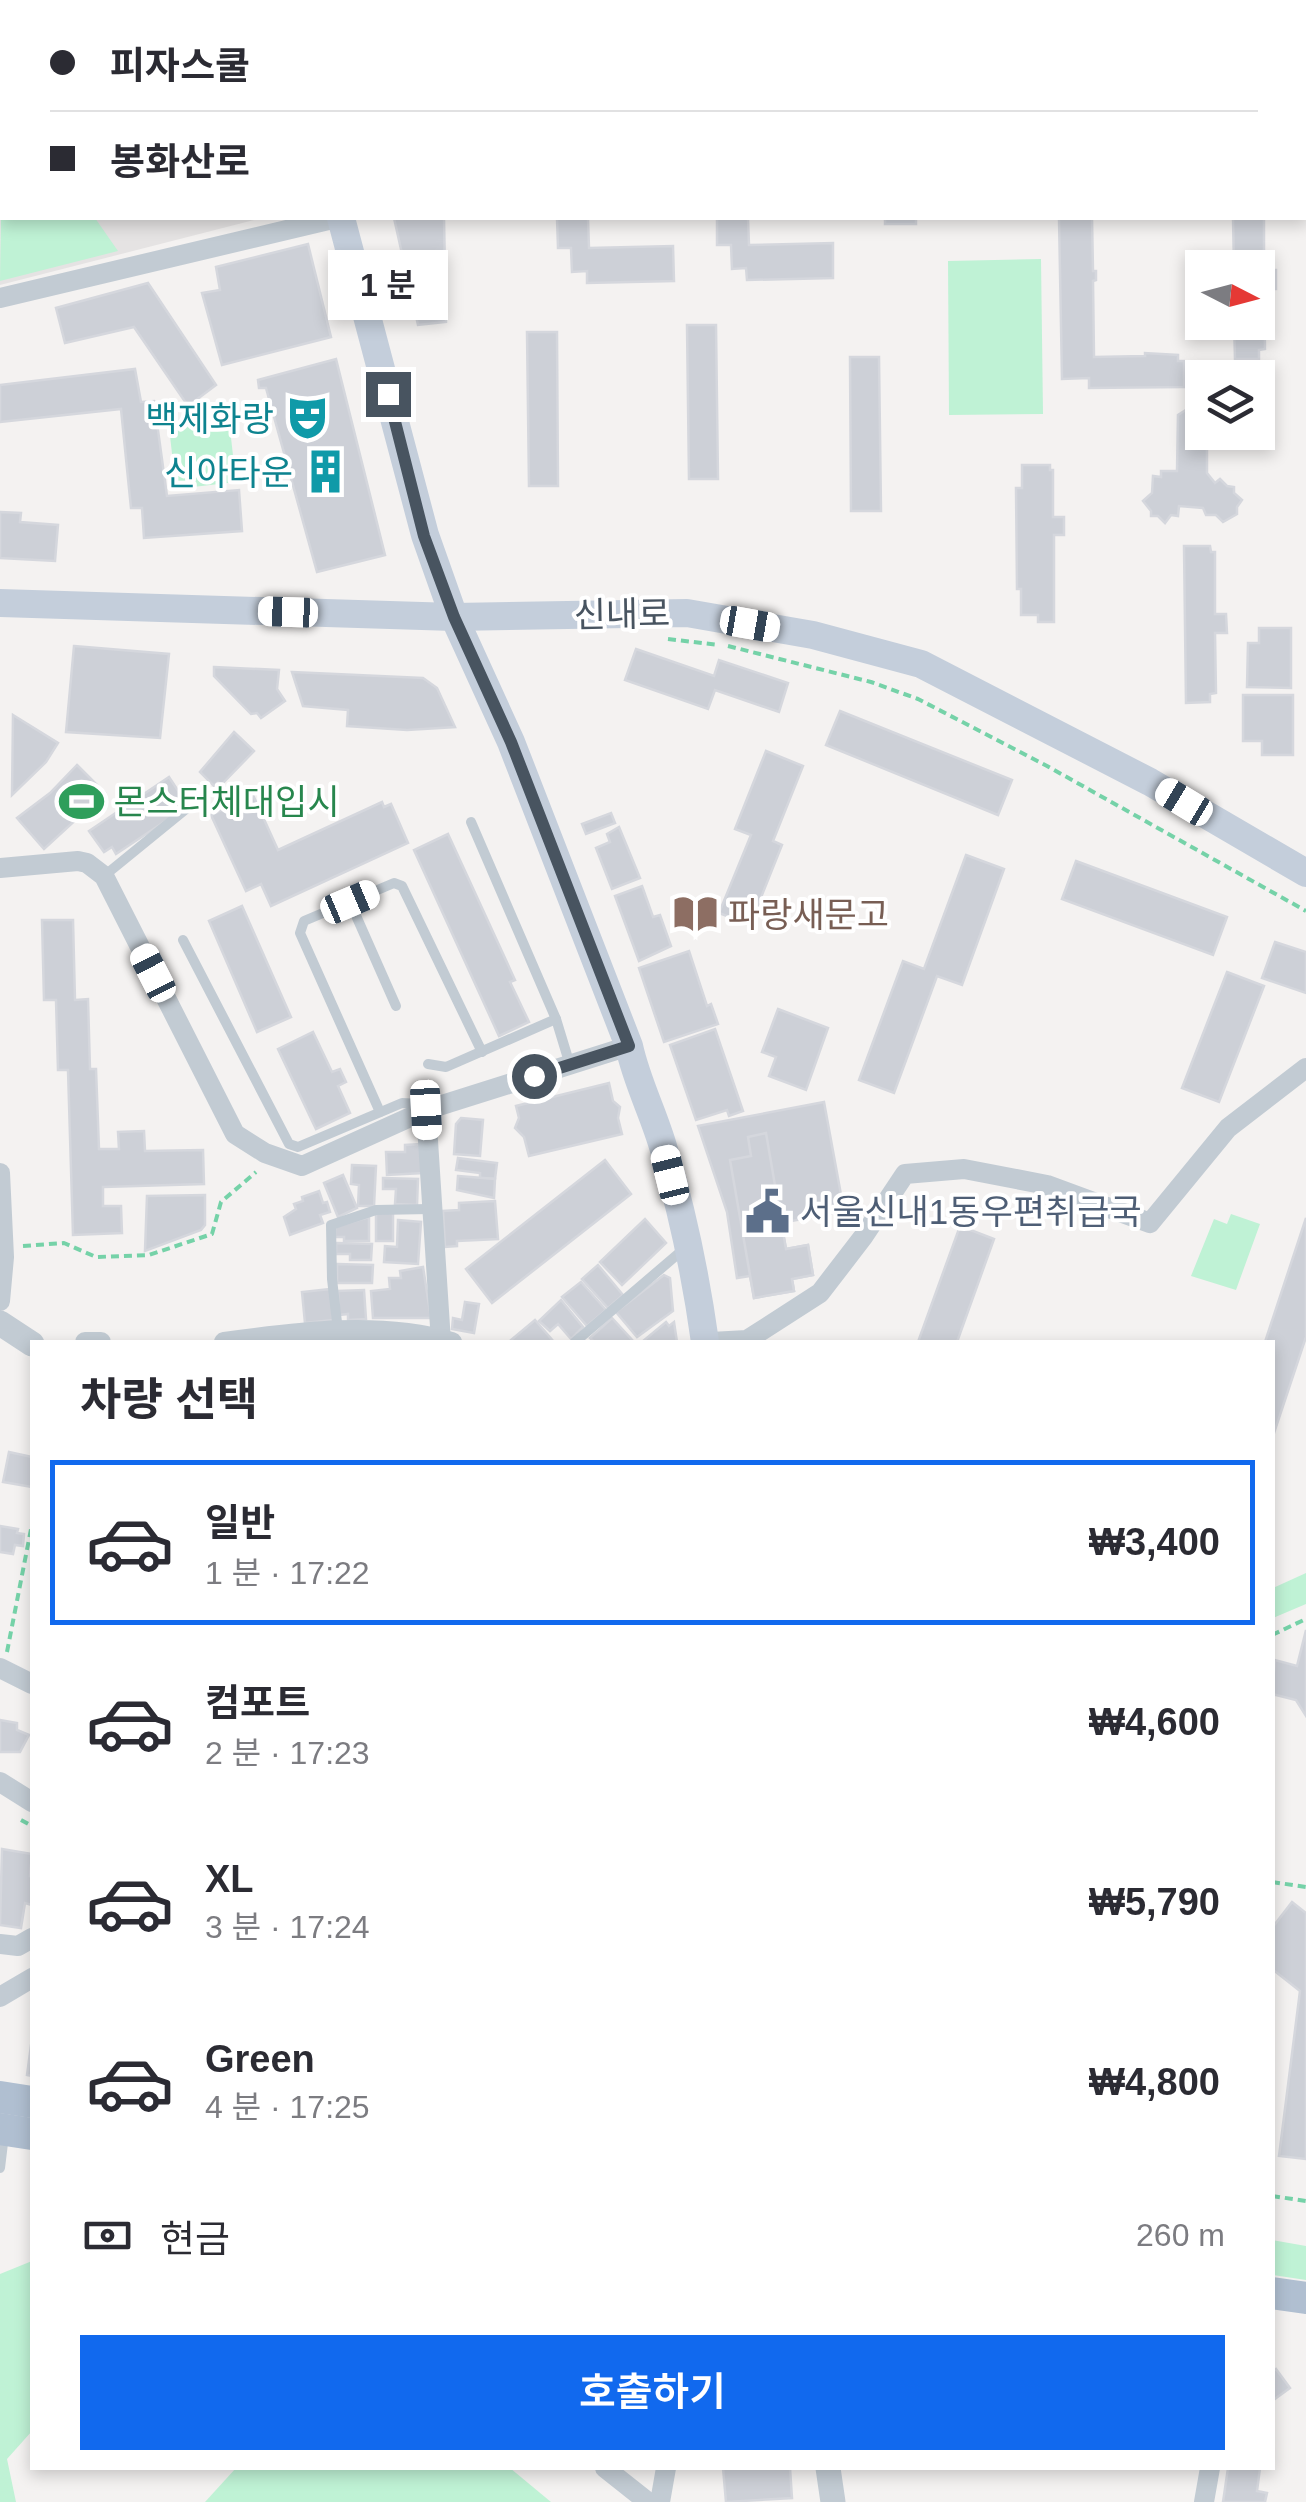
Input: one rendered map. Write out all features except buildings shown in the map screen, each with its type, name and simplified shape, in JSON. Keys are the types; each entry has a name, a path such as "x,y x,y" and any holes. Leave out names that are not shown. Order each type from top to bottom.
{"main road":[{"path":"340,220 424,536 454,617 511,742 664,1146 708,1340"},
{"name":"신내로","path":"0,602 454,617 687,612 813,636 922,664 1150,782 1286,865 1306,873"},
{"path":"9,2122 30,2104"},
{"path":"1275,2294 1306,2298"}],"street":[{"path":"0,298 331,220"},
{"path":"0,868 78,862 96,868 104,876 235,1134 302,1166 426,1110 629,1046"},
{"path":"747,1340 820,1293 863,1238 905,1174 964,1168 1048,1185 1150,1224 1228,1128 1306,1068"},
{"path":"426,1110 430,1209 445,1340"},
{"path":"0,1173 0,1301"},
{"path":"0,1322 30,1343"},
{"path":"245,1340 358,1330 437,1340"},
{"path":"2,1664 30,1683"},
{"path":"0,1782 30,1801"},
{"path":"0,1944 18,1946 30,1939"},
{"path":"0,1997 30,1979"},
{"path":"607,2470 648,2502"},
{"path":"660,2502 666,2470"},
{"path":"828,2470 833,2502"},
{"path":"1204,2502 1210,2470"}],"lane":[{"path":"104,876 207,792"},
{"path":"471,822 556,1020 570,1066"},
{"path":"380,1112 300,933 304,921 394,883 406,890 482,1052"},
{"path":"350,902 396,1006"},
{"path":"183,940 289,1144 298,1146 407,1102 420,1104 426,1110"},
{"path":"428,1064 446,1067 556,1020"},
{"path":"338,1331 332,1279 332,1225 376,1210 430,1209"},
{"path":"577,1340 689,1244"},
{"path":"0,2168 9,2122"}],"path":[{"path":"658,638 726,646 897,690 1046,766 1306,911"},
{"path":"2,1246 64,1243 96,1258 149,1255 212,1234 228,1194 275,1156"},
{"path":"2,1664 30,1533"},
{"path":"1275,1634 1306,1619"},
{"path":"1275,1882 1306,1887"},
{"path":"1275,2196 1306,2201"}],"shaded area":[{"path":"0,220 254,220 0,285"}],"green space":[{"path":"1,220 96,220 118,251 0,281"},
{"path":"1041,259 1043,414 949,415 948,261"},
{"path":"229,420 236,482 176,489 169,427"},
{"path":"1231,1214 1260,1224 1236,1290 1191,1276 1214,1219 1227,1224"},
{"path":"1306,1573 1306,1604 1275,1617 1275,1587"},
{"path":"1275,2241 1306,2246 1306,2280 1275,2275"},
{"path":"30,2262 30,2433 7,2459 16,2502 0,2502 0,2274"},
{"path":"234,2470 512,2470 551,2502 205,2502"}],"place":[{"name":"백제화랑","path":"307,418"},
{"name":"신아타운","path":"326,472"},
{"name":"몬스터체대입시","path":"81,801"},
{"name":"파랑새문고","path":"695,914"},
{"name":"서울신내1동우편취급국","path":"767,1211"}],"route":[{"path":"388,394 424,536 454,617 511,742 629,1046 534,1076"}]}
